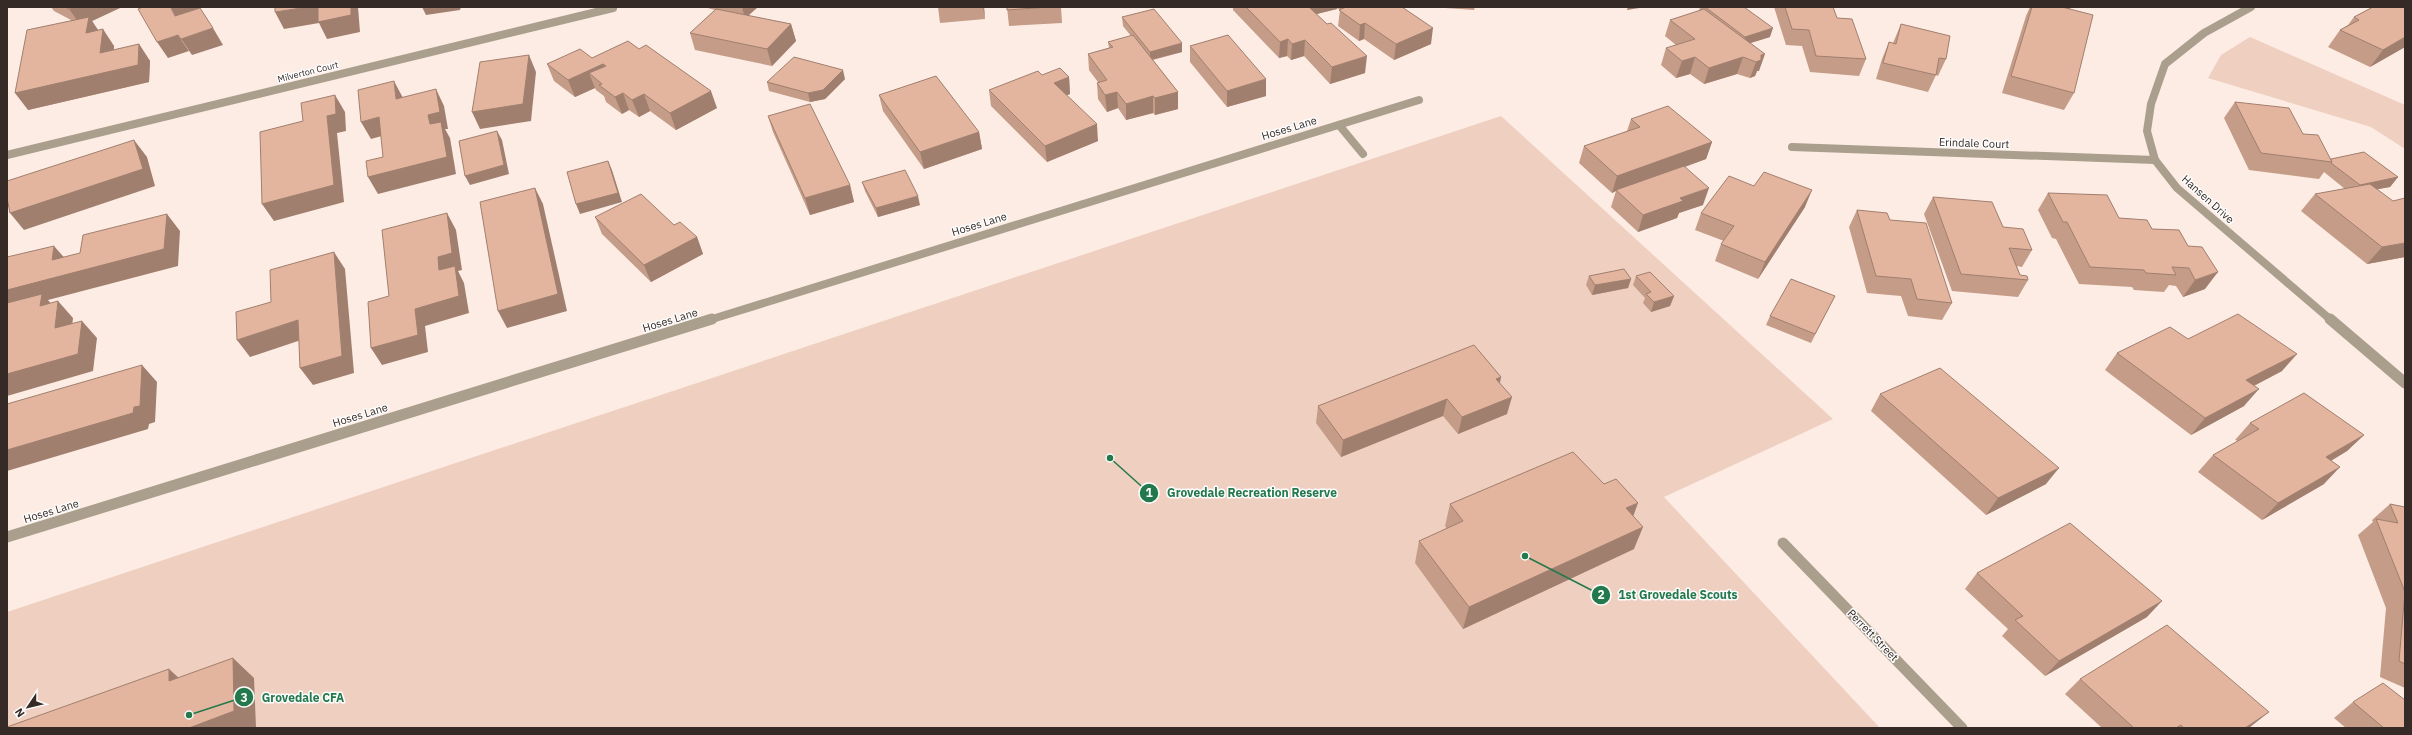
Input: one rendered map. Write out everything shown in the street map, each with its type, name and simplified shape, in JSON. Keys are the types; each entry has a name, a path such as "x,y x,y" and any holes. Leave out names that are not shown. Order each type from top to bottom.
{"street":[{"name":"Hansen Drive","path":"2251,7 2204,33 2165,64 2151,104 2147,131 2154,160 2176,188 2405,383"},
{"name":"Milverton Court","path":"7,155 613,8"},
{"name":"Hoses Lane","path":"7,537 1419,100"},
{"path":"1339,125 1363,154"},
{"name":"Erindale Court","path":"1792,147 2154,160"},
{"name":"Perrett Street","path":"1783,543 1962,728"}],"shaded area":[{"path":"2250,37 2405,105 2405,149 2371,127 2208,78 2221,55"},
{"path":"1501,116 1833,419 1664,497 1880,728 7,728 7,612"}],"building":[{"path":"143,7 175,7 171,8 175,16 200,8 213,28 181,39 178,35 157,42 138,9"},
{"path":"275,7 308,7 275,12"},
{"path":"318,7 351,7 351,15 318,22"},
{"path":"1007,7 1049,7 1007,10"},
{"path":"1246,7 1309,7 1327,24 1331,23 1367,56 1332,67 1305,40 1292,44 1288,39 1280,42"},
{"path":"1346,7 1402,7 1433,28 1396,44 1365,23 1360,25 1339,10"},
{"path":"1705,7 1744,7 1773,28 1745,37"},
{"path":"1785,7 1833,7 1837,18 1852,19 1866,59 1816,56 1809,30 1792,29"},
{"path":"2032,7 2062,7 2093,15 2074,93 2011,76"},
{"path":"2373,7 2405,7 2405,37 2383,50 2340,30 2359,20 2354,17"},
{"path":"716,9 791,24 767,49 690,33"},
{"path":"1154,9 1182,43 1150,52 1122,17"},
{"path":"1704,9 1765,54 1761,55 1761,60 1756,62 1743,57 1709,68 1695,57 1682,61 1666,48 1695,39 1670,20"},
{"path":"89,17 86,33 103,29 100,53 139,44 138,65 15,93 27,30"},
{"path":"1901,24 1950,36 1946,59 1939,58 1936,75 1883,63 1889,42 1896,44"},
{"path":"1133,35 1178,92 1155,98 1153,96 1126,104 1117,92 1105,95 1097,83 1107,80 1088,54 1113,47 1108,42"},
{"path":"1228,35 1266,79 1227,91 1190,46"},
{"path":"628,41 639,49 646,45 711,91 670,113 644,94 632,100 623,93 615,97 599,85 602,84 589,73 606,66 603,64 568,80 547,64 580,49 592,58"},
{"path":"529,55 523,104 472,112 480,62"},
{"path":"794,57 843,70 823,90 808,93 767,82"},
{"path":"1060,68 1069,77 1054,83 1097,124 1045,146 989,90 1038,71 1042,75"},
{"path":"936,76 979,132 920,152 879,95"},
{"path":"394,81 396,99 436,89 440,112 428,115 430,124 441,122 447,157 368,177 366,161 383,157 379,117 361,122 358,90"},
{"path":"335,95 336,114 327,116 334,185 262,204 260,132 303,121 301,103"},
{"path":"2235,102 2289,108 2303,134 2318,135 2332,162 2261,153"},
{"path":"810,104 850,185 805,198 768,116"},
{"path":"1668,106 1712,142 1617,176 1584,146 1640,127 1631,119"},
{"path":"497,131 504,165 465,176 459,141"},
{"path":"134,140 143,169 10,213 7,198 7,181"},
{"path":"2364,152 2398,177 2360,185 2331,163 2331,159"},
{"path":"608,161 618,193 576,204 567,172"},
{"path":"1684,166 1709,188 1680,198 1683,201 1643,215 1616,190"},
{"path":"905,170 918,196 876,208 862,182"},
{"path":"1764,172 1812,190 1765,262 1721,244 1734,226 1701,213 1729,176 1754,186"},
{"path":"2370,184 2393,201 2405,198 2405,243 2382,247 2315,194"},
{"path":"535,188 558,294 498,311 480,202"},
{"path":"2048,193 2107,195 2119,218 2147,220 2152,229 2179,230 2188,246 2202,247 2218,272 2195,280 2189,268 2172,267 2176,275 2146,273 2144,270 2090,267 2067,222 2063,222"},
{"path":"641,194 674,225 680,222 697,237 644,265 595,217"},
{"path":"1933,197 1992,202 2003,227 2023,229 2032,250 2009,248 2020,275 2027,276 2028,280 1961,274"},
{"path":"1857,210 1887,213 1890,220 1926,223 1952,303 1917,299 1911,279 1876,276"},
{"path":"447,213 452,253 438,257 439,270 455,266 459,296 415,309 418,335 371,348 368,302 389,296 382,230"},
{"path":"167,214 164,249 7,290 7,257 54,246 52,260 80,253 83,235"},
{"path":"334,252 342,356 300,368 298,320 237,340 236,312 271,302 270,270"},
{"path":"1624,269 1631,279 1595,285 1589,276"},
{"path":"1650,272 1674,296 1654,302 1646,294 1651,292 1636,276"},
{"path":"1791,279 1835,296 1815,334 1770,316"},
{"path":"42,294 40,306 58,301 55,328 82,321 78,354 7,374 7,303"},
{"path":"2238,314 2297,354 2246,380 2259,389 2205,418 2117,353 2170,327 2188,339"},
{"path":"1474,345 1501,377 1496,379 1512,397 1462,417 1447,399 1343,440 1318,406"},
{"path":"142,365 140,406 134,407 133,413 7,450 7,404"},
{"path":"1940,368 2059,468 1998,498 1880,394"},
{"path":"2304,393 2364,435 2326,457 2340,467 2278,503 2213,455 2259,429 2250,423"},
{"path":"1573,452 1604,484 1616,479 1638,503 1626,508 1643,527 1469,607 1419,541 1463,521 1450,504"},
{"path":"2390,504 2405,507 2405,592 2376,519 2398,523"},
{"path":"2070,523 2162,601 2059,661 2015,620 2023,616 1977,573"},
{"path":"2405,592 2405,664 2399,661"},
{"path":"2167,625 2269,712 2245,728 2184,728 2181,725 2176,728 2134,728 2080,679"},
{"path":"233,658 234,711 189,728 7,728 169,669 169,681"},
{"path":"2383,683 2405,700 2405,728 2384,728 2353,702"}],"place":[{"name":"Grovedale Recreation Reserve","path":"1110,458"},
{"name":"1st Grovedale Scouts","path":"1525,556"},
{"name":"Grovedale CFA","path":"189,715"}]}
